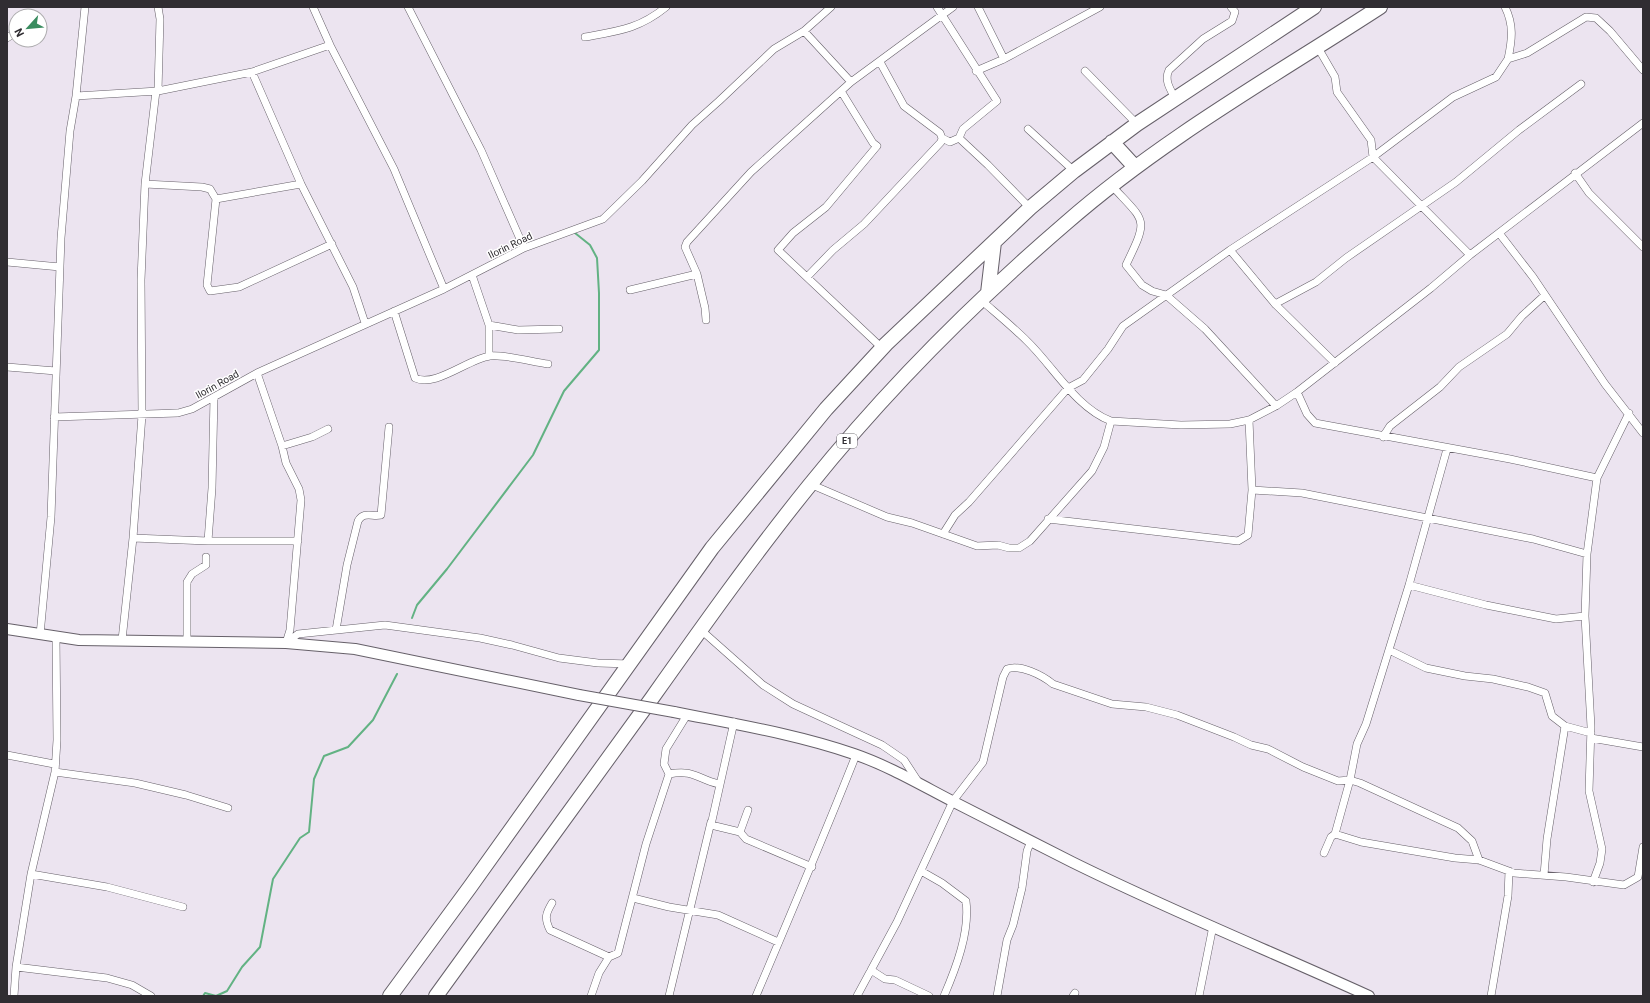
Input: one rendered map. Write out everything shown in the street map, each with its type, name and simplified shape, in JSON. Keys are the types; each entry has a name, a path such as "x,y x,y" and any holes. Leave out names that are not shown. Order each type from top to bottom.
{"highway":[{"path":"390,996 470,887 712,548 826,409 882,348 937,294 1030,208 1074,171 1112,142 1175,98 1314,7"},
{"name":"E1","path":"436,996 701,630 738,576 810,484 913,367 984,297 1068,221 1135,168 1221,107 1379,8"},
{"path":"1112,142 1135,168"},
{"path":"984,297 994,242"}],"main road":[{"path":"7,629 79,640 286,643 355,649 579,695 734,722 814,742 856,755 919,783 1031,841 1123,886 1369,996"}],"street":[{"path":"40,635 51,517 60,267 70,131 76,96 85,7"},
{"path":"122,640 133,538 142,415 141,280 145,184 157,91 160,19 158,7"},
{"path":"313,7 330,45 394,169 444,289"},
{"path":"408,7 481,150 524,248"},
{"path":"585,37 634,27 650,20 666,7"},
{"name":"Ilorin Road","path":"54,417 178,413 192,409 257,373 365,323 444,289 524,248 596,221 610,214 642,181 692,124 719,101 774,49 804,31 831,7"},
{"path":"880,62 904,106 940,133 942,138 950,142 959,138 963,129 997,101 976,71 937,7"},
{"path":"706,320 705,308 697,274 686,254 685,247 687,242 751,172 850,82 880,62 953,7"},
{"path":"978,7 1004,59"},
{"path":"976,71 1004,59 1100,7"},
{"path":"1175,98 1167,83 1166,76 1169,70 1203,39 1232,21 1235,12 1231,7"},
{"path":"943,534 955,515 969,502 1068,388 1083,380 1108,349 1122,326 1230,250 1373,158 1453,97 1496,77 1508,59 1512,35 1510,18 1505,7"},
{"path":"1508,59 1527,53 1586,17 1596,18 1610,31 1643,70"},
{"path":"804,31 850,82"},
{"path":"76,96 157,91 252,72 330,45"},
{"path":"1317,46 1335,77 1337,92 1372,140 1373,158 1470,255"},
{"path":"1085,71 1137,124"},
{"path":"252,72 301,184 353,287 365,323"},
{"path":"1275,304 1316,282 1346,258 1456,182 1519,130 1581,84"},
{"path":"841,91 873,143 877,146 826,207 793,233 778,250 882,348"},
{"path":"984,297 1028,342 1068,388 1103,418 1111,421 1181,425 1230,424 1249,420 1276,406 1297,392 1431,288 1470,255 1643,123"},
{"path":"1028,129 1074,171"},
{"path":"807,277 833,250 864,224 941,142 942,138"},
{"path":"959,138 1030,208"},
{"path":"1575,174 1589,193 1643,247"},
{"path":"145,184 208,188 216,199 207,285 210,291 239,287 332,244"},
{"path":"216,199 301,184"},
{"path":"1112,186 1138,215 1142,223 1140,235 1126,265 1142,285 1152,291 1166,295 1205,329 1276,406"},
{"path":"1499,233 1545,295 1604,384 1629,413 1643,434"},
{"path":"1230,250 1275,304 1335,363"},
{"path":"7,262 60,267"},
{"path":"630,290 697,274"},
{"path":"472,275 489,325 489,356"},
{"path":"1383,437 1390,426 1440,387 1459,367 1507,334 1522,316 1545,295"},
{"path":"394,311 415,378 420,381 431,380 489,356 548,364"},
{"path":"489,325 518,330 559,329"},
{"path":"7,367 56,371"},
{"path":"257,373 282,446 286,463 299,488 301,500 290,630 286,643"},
{"path":"1297,392 1307,414 1315,423 1597,478"},
{"path":"208,541 212,488 214,397"},
{"path":"1593,882 1600,863 1602,849 1589,791 1591,736 1585,616 1587,554 1597,478 1629,413"},
{"path":"1048,519 1238,541 1248,535 1252,490 1249,420"},
{"path":"810,484 887,517 912,523 977,546 998,545 1009,548 1019,548 1030,541 1092,471 1104,447 1111,421"},
{"path":"336,630 347,565 358,521 361,516 365,514 375,517 382,515 389,427"},
{"path":"282,446 312,437 328,429"},
{"path":"1324,853 1331,837 1335,834 1350,780 1357,744 1366,724 1410,585 1447,449"},
{"path":"1252,490 1302,493 1533,539 1587,554"},
{"path":"133,538 208,541 298,541"},
{"path":"187,642 187,582 192,574 206,565 206,557"},
{"path":"1410,585 1486,605 1556,619 1585,616"},
{"path":"286,643 298,634 384,625 480,638 558,658 598,663 630,664"},
{"path":"701,630 763,685 793,704 882,745 904,760 919,783"},
{"path":"14,996 16,967 31,874 55,772 54,764 57,740 56,637"},
{"path":"1389,650 1426,668 1464,676 1493,679 1541,690 1545,693 1552,716 1565,726 1591,736 1643,747"},
{"path":"857,996 897,922 953,801 983,762 1002,677 1007,669 1015,666 1046,678 1052,684 1112,704 1146,707 1177,715 1234,736 1251,745 1268,749 1303,767 1338,781 1350,780 1399,800 1458,828 1472,841 1479,860"},
{"path":"591,996 599,974 608,957 618,953 648,837 669,774 664,764 666,749 687,715"},
{"path":"669,996 691,910 734,722"},
{"path":"1544,875 1565,726"},
{"path":"7,755 54,764"},
{"path":"756,996 778,942 812,867 856,755"},
{"path":"669,774 682,771 695,774 704,781 719,784"},
{"path":"55,772 134,783 186,795 228,808"},
{"path":"740,832 748,810"},
{"path":"711,822 711,825 740,832 746,839 812,867"},
{"path":"1335,834 1361,842 1455,858 1479,860 1514,873 1566,876 1593,882 1624,885 1638,877 1643,847"},
{"path":"997,996 1007,940 1014,925 1022,888 1027,851 1031,841"},
{"path":"921,871 942,882 966,901 966,925 952,976 944,996"},
{"path":"1491,996 1508,896 1509,871"},
{"path":"31,874 107,887 183,907"},
{"path":"632,898 670,907 718,915 778,942"},
{"path":"552,903 546,913 546,921 550,930 608,957"},
{"path":"1199,996 1213,926"},
{"path":"16,967 107,978 132,985 151,996"},
{"path":"871,970 884,979 895,980 929,996"}],"waterway":[{"path":"412,618 417,605 447,569 533,455 564,391 599,350 599,293 597,258 590,245 575,233"},
{"path":"203,996 205,993 216,996 227,991 242,967 260,947 273,879 300,838 309,832 314,779 324,756 348,747 373,720 397,674"}]}
